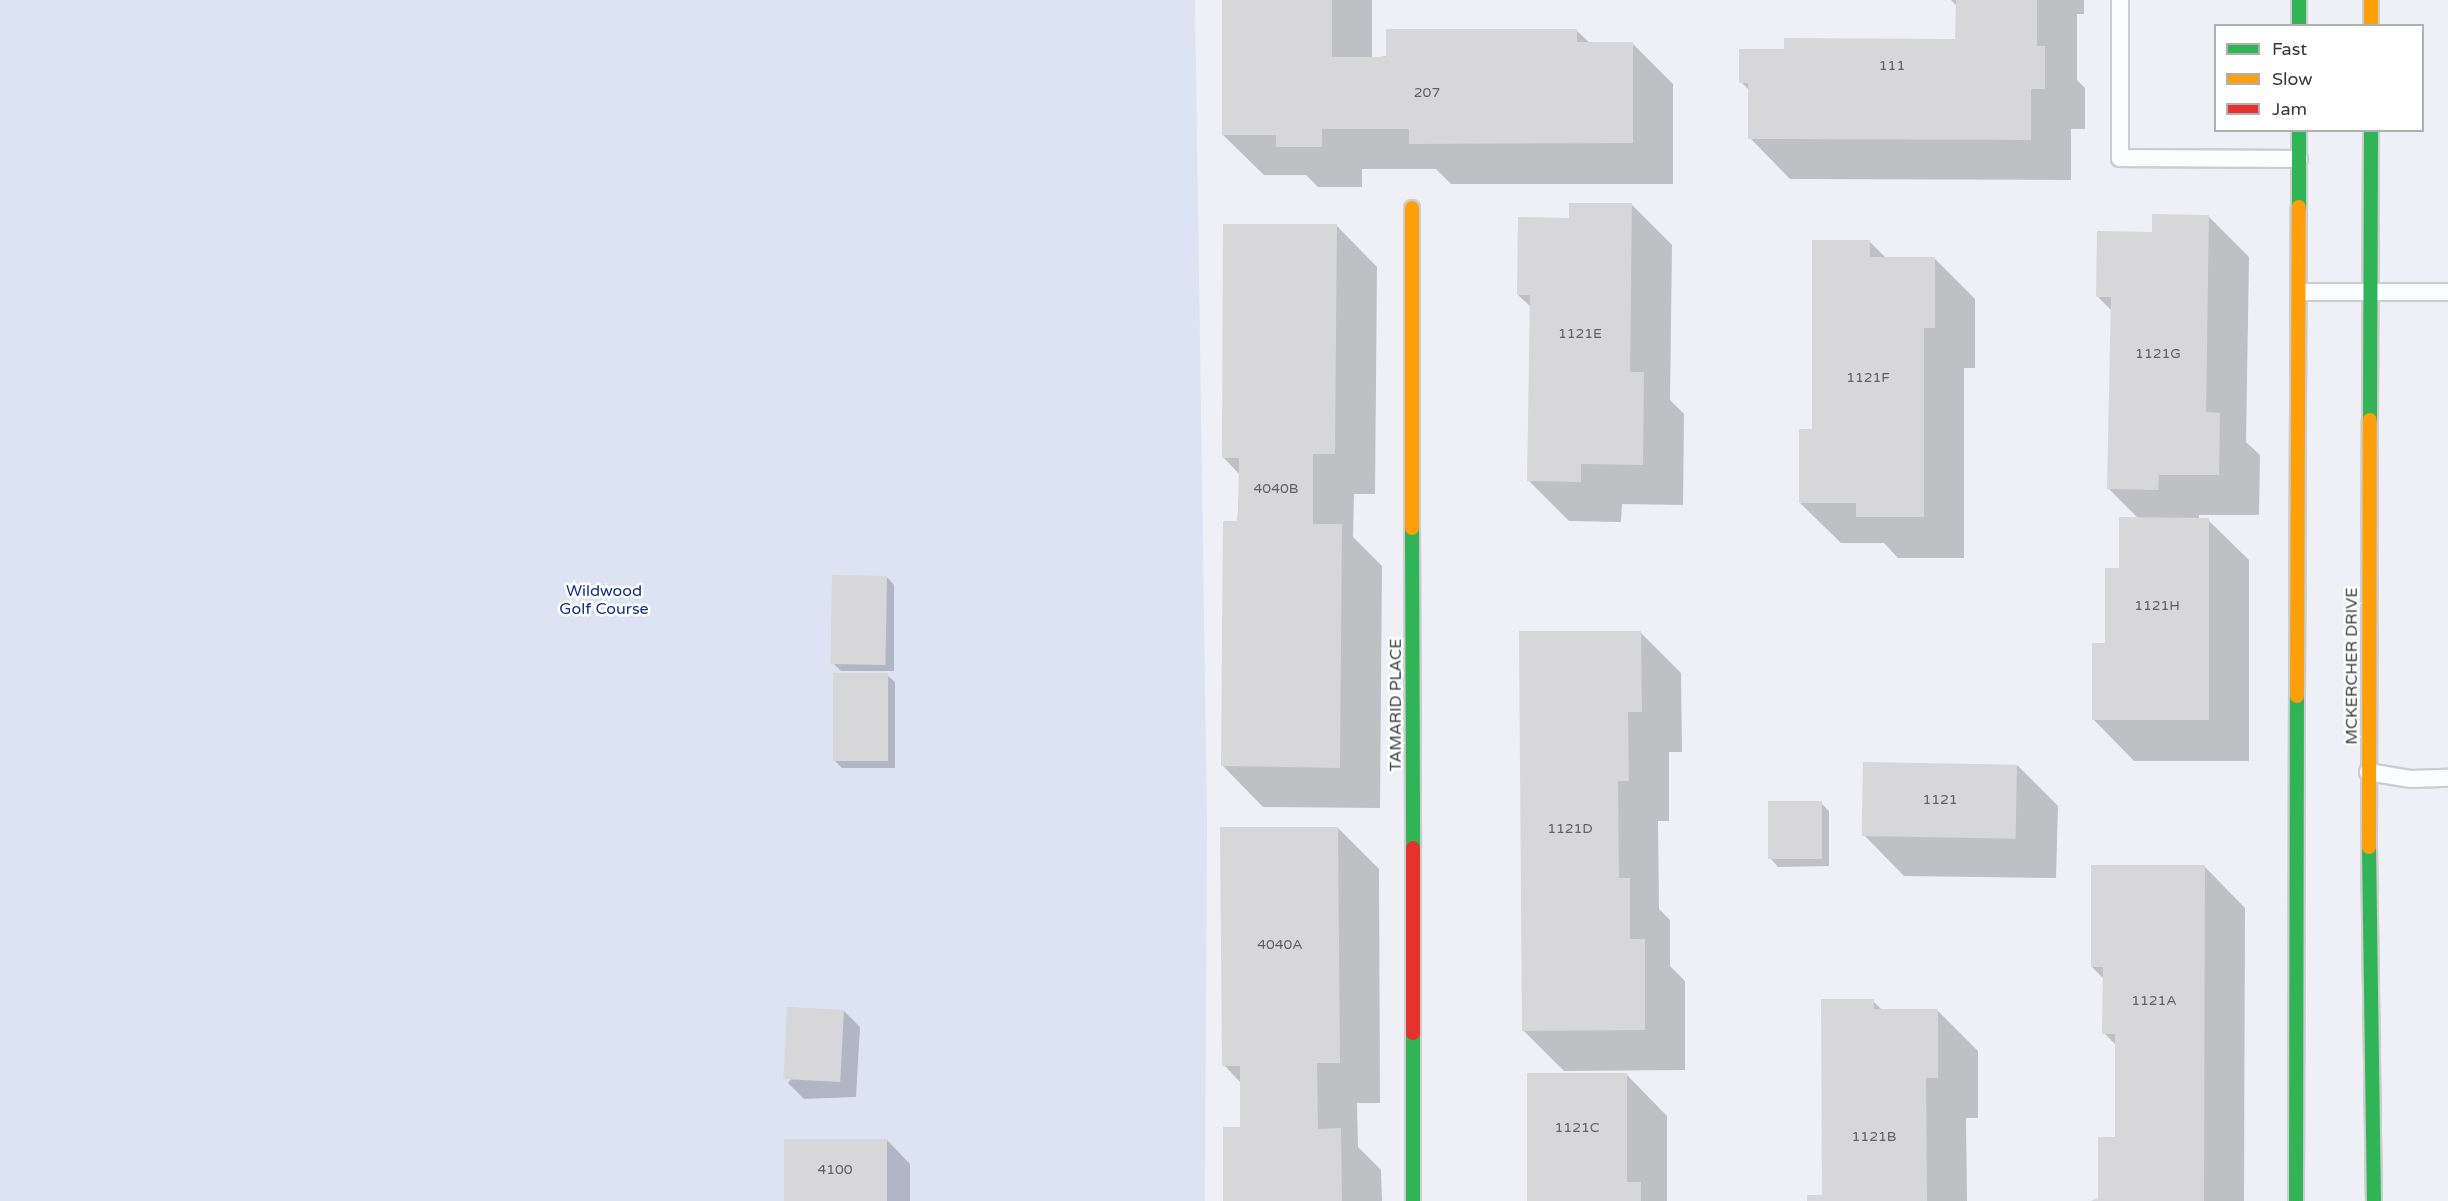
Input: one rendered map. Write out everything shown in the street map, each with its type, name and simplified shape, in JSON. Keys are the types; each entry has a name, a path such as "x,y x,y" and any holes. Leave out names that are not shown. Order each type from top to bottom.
{"main road":[{"path":"2299,0 2299,24"},
{"path":"2371,0 2371,24"},
{"path":"2296,1201 2299,132"},
{"name":"MCKERCHER DRIVE","path":"2371,132 2368,772 2374,1201"},
{"name":"TAMARID PLACE","path":"1412,208 1413,1201"}],"lane":[{"path":"2120,0 2120,158 2299,159"},
{"path":"2300,292 2448,292"},
{"path":"2368,772 2410,779 2448,778"}],"green space":[{"name":"Wildwood Golf Course","path":"0,0 1195,0 1207,822 1205,1201 0,1201"}],"building":[{"path":"1222,0 1332,0 1332,57 1386,57 1386,29 1577,29 1577,42 1633,42 1633,143 1409,144 1409,129 1322,129 1322,147 1276,147 1276,135 1222,135"},
{"path":"1956,0 2037,0 2037,46 2045,46 2045,89 2031,89 2031,140 1748,139 1748,83 1739,83 1739,49 1784,49 1784,38 1955,39"},
{"path":"1569,203 1632,203 1630,372 1644,372 1643,465 1581,464 1581,482 1527,481 1530,295 1517,295 1518,217 1569,218"},
{"path":"2152,214 2209,215 2206,412 2220,413 2219,475 2159,475 2158,490 2107,489 2111,297 2096,297 2097,231 2152,232"},
{"path":"1223,224 1337,224 1335,454 1313,454 1313,524 1342,524 1340,768 1221,766 1223,521 1238,521 1239,458 1222,458"},
{"path":"1812,240 1870,240 1870,257 1935,257 1935,328 1924,328 1924,517 1856,517 1856,503 1799,503 1799,429 1812,429"},
{"path":"2119,517 2209,518 2209,720 2092,720 2092,643 2105,643 2105,568 2119,568"},
{"path":"832,575 887,576 885,665 830,664"},
{"path":"1519,631 1641,631 1642,712 1628,712 1629,781 1618,781 1619,878 1630,878 1630,939 1645,939 1645,1030 1522,1031"},
{"path":"833,673 888,673 888,761 833,761"},
{"path":"1863,762 2017,765 2016,839 1862,836"},
{"path":"1768,801 1822,801 1822,859 1768,859"},
{"path":"1220,827 1338,827 1340,1063 1317,1063 1318,1129 1341,1128 1342,1201 1223,1201 1223,1127 1240,1127 1240,1066 1222,1066"},
{"path":"2091,865 2205,865 2204,1201 2091,1201 2098,1198 2098,1137 2115,1137 2115,1034 2102,1034 2103,967 2091,967"},
{"path":"1821,999 1874,999 1874,1009 1938,1009 1938,1078 1926,1078 1927,1201 1807,1201 1807,1195 1822,1195"},
{"path":"787,1007 844,1010 840,1082 783,1079"},
{"path":"1527,1073 1627,1073 1627,1182 1641,1182 1641,1201 1527,1201"},
{"path":"784,1139 887,1139 887,1201 784,1201"}],"traffic: fast":[{"path":"2299,0 2299,24"},
{"path":"2299,132 2299,207"},
{"path":"2370,420 2371,132"},
{"path":"1412,528 1413,848"},
{"path":"2296,1201 2297,696"},
{"path":"2369,847 2374,1201"},
{"path":"1413,1033 1413,1201"}],"traffic: slow":[{"path":"2371,0 2371,24"},
{"path":"2297,696 2299,207"},
{"path":"1412,208 1412,528"},
{"path":"2369,847 2370,420"}],"traffic: jam":[{"path":"1413,848 1413,1033"}]}
